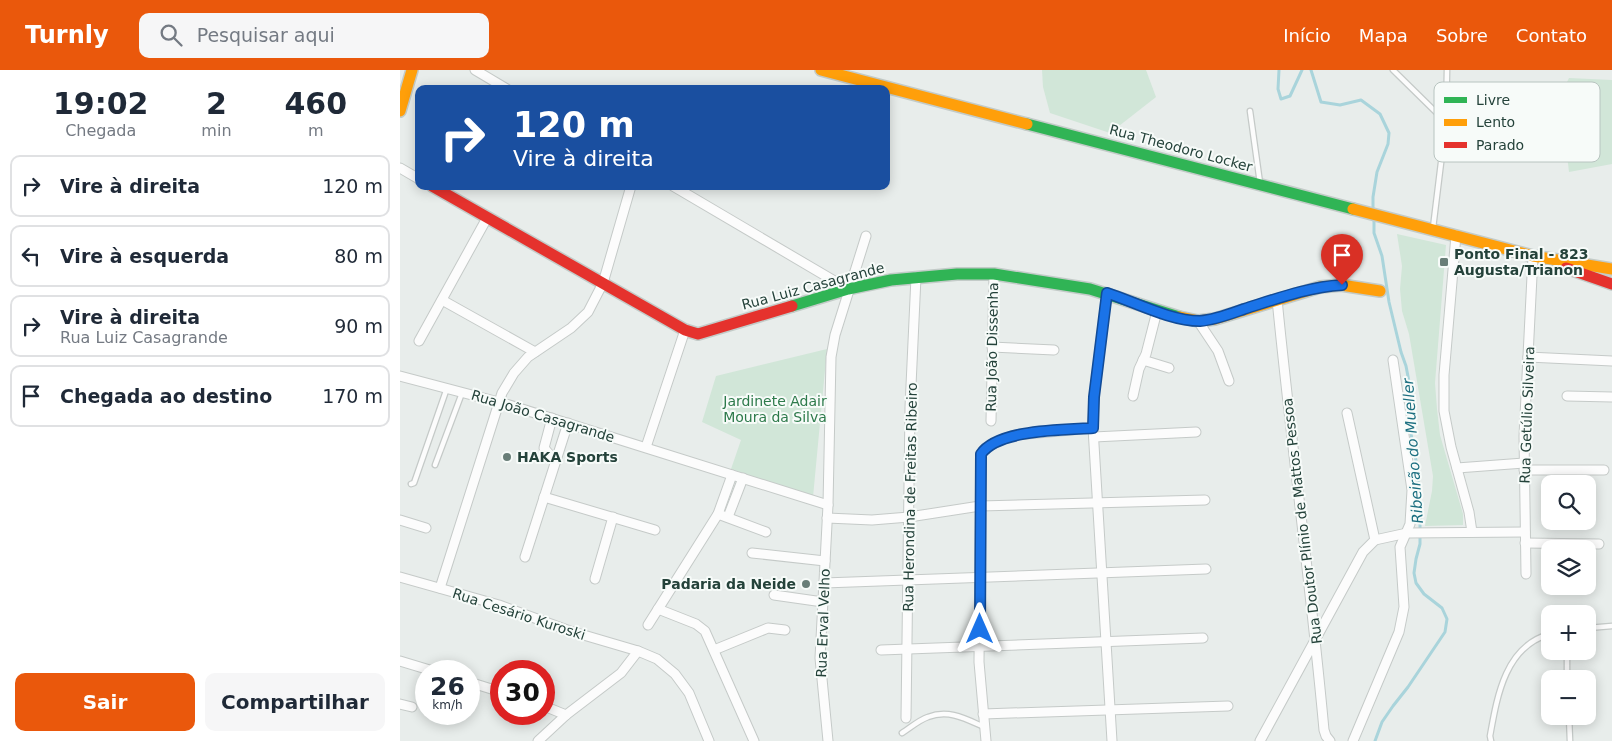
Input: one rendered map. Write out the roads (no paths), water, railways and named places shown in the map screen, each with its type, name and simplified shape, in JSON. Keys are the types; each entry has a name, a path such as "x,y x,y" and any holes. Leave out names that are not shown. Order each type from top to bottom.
{"street":[{"path":"475,70 500,85"},
{"name":"Rua Theodoro Locker","path":"821,70 879,85"},
{"path":"400,111 407,77"},
{"name":"Rua Theodoro Locker","path":"890,88 1456,235 1533,256 1612,284"},
{"path":"400,168 415,177"},
{"name":"Rua Luiz Casagrande","path":"439,190 691,333 705,332 848,289 916,277 957,274 994,274 1072,286 1107,293 1157,310 1198,321 1215,319 1277,298 1331,286 1352,286 1380,291"},
{"path":"440,588 498,401 514,373 528,357 582,320 602,283 630,190"},
{"path":"680,190 848,289"},
{"path":"419,341 487,218"},
{"path":"1456,235 1444,393 1447,430 1467,502 1472,532"},
{"name":"Rua Erval Velho","path":"828,741 820,671 828,505 831,357 833,341 848,289 866,236"},
{"name":"Rua Theodoro Locker","path":"1533,256 1612,270"},
{"name":"Rua Getúlio Silveira","path":"1526,574 1524,467 1533,256"},
{"name":"Rua João Dissenha","path":"991,421 994,274"},
{"name":"Rua Herondina de Freitas Ribeiro","path":"906,718 910,407 916,277"},
{"path":"1107,293 1094,397 1093,432 1112,741"},
{"name":"Rua Doutor Plínio de Mattos Pessoa","path":"1277,298 1289,422 1316,636 1324,730 1330,741"},
{"path":"442,300 536,352"},
{"path":"1133,396 1157,310"},
{"path":"1198,321 1218,351 1229,381"},
{"path":"646,448 685,330"},
{"path":"992,346 1054,350"},
{"path":"1528,357 1612,361"},
{"path":"1143,360 1169,368"},
{"path":"1393,360 1412,490 1411,512 1416,533"},
{"name":"Rua João Casagrande","path":"400,376 498,401 828,505"},
{"path":"1567,396 1612,398"},
{"path":"1347,412 1375,540"},
{"path":"552,418 544,448 556,458"},
{"path":"525,558 568,423"},
{"path":"986,741 979,674 981,454 990,446 1015,435 1093,432 1196,432"},
{"path":"1457,468 1524,467 1604,470"},
{"path":"648,625 718,514 732,475"},
{"path":"728,517 743,478"},
{"path":"544,497 655,530"},
{"path":"827,518 872,520 909,517 980,506 1206,500"},
{"path":"718,514 766,532"},
{"path":"595,578 613,517"},
{"path":"400,520 426,528"},
{"path":"1260,741 1363,552 1375,540 1416,533 1525,532"},
{"path":"1353,741 1395,642 1402,620 1404,597 1400,553 1402,541 1416,533"},
{"path":"1525,543 1599,544"},
{"path":"752,553 825,561"},
{"path":"824,583 1206,569"},
{"name":"Rua Cesário Kuroski","path":"400,577 499,605 570,631 638,651 657,659 667,666 682,682 694,702 709,741"},
{"path":"774,595 823,602"},
{"path":"658,609 701,627 707,635 754,741"},
{"path":"714,650 768,628 785,630"},
{"path":"881,650 1203,638"},
{"path":"538,741 566,715 621,673 638,651"},
{"path":"400,661 415,666"},
{"path":"400,704 412,707"},
{"path":"983,714 1228,706"},
{"path":"555,710 566,715"}],"lane":[{"path":"1393,70 1434,110"},
{"path":"1250,111 1260,184"},
{"path":"1433,230 1441,162"},
{"path":"411,484 414,483 447,388"},
{"path":"435,465 462,392"},
{"path":"1596,627 1612,626"},
{"path":"1491,741 1490,736 1498,691 1511,664 1530,642 1541,638"},
{"path":"902,734 928,717 944,714 957,714 984,727"},
{"path":"1569,725 1570,741"}],"waterway":[{"name":"Ribeirão do Mueller","path":"1279,70 1278,89 1281,99 1290,96 1302,70"},
{"name":"Ribeirão do Mueller","path":"1311,70 1321,102 1340,105 1361,100 1380,114 1389,133 1388,144 1377,172 1373,211"},
{"name":"Ribeirão do Mueller","path":"1374,217 1374,233 1382,256 1389,302 1410,387 1407,412 1417,466 1420,513 1420,544 1414,573 1416,583 1424,594 1442,608 1447,619 1445,632 1382,722 1375,741"}],"place":[{"name":"Ponto Final - 823 Augusta/Trianon","path":"1444,262"},
{"name":"HAKA Sports","path":"507,457"},
{"name":"Padaria da Neide","path":"806,584"}],"park label":[{"name":"Jardinete Adair Moura da Silva","path":"775,410"}]}
